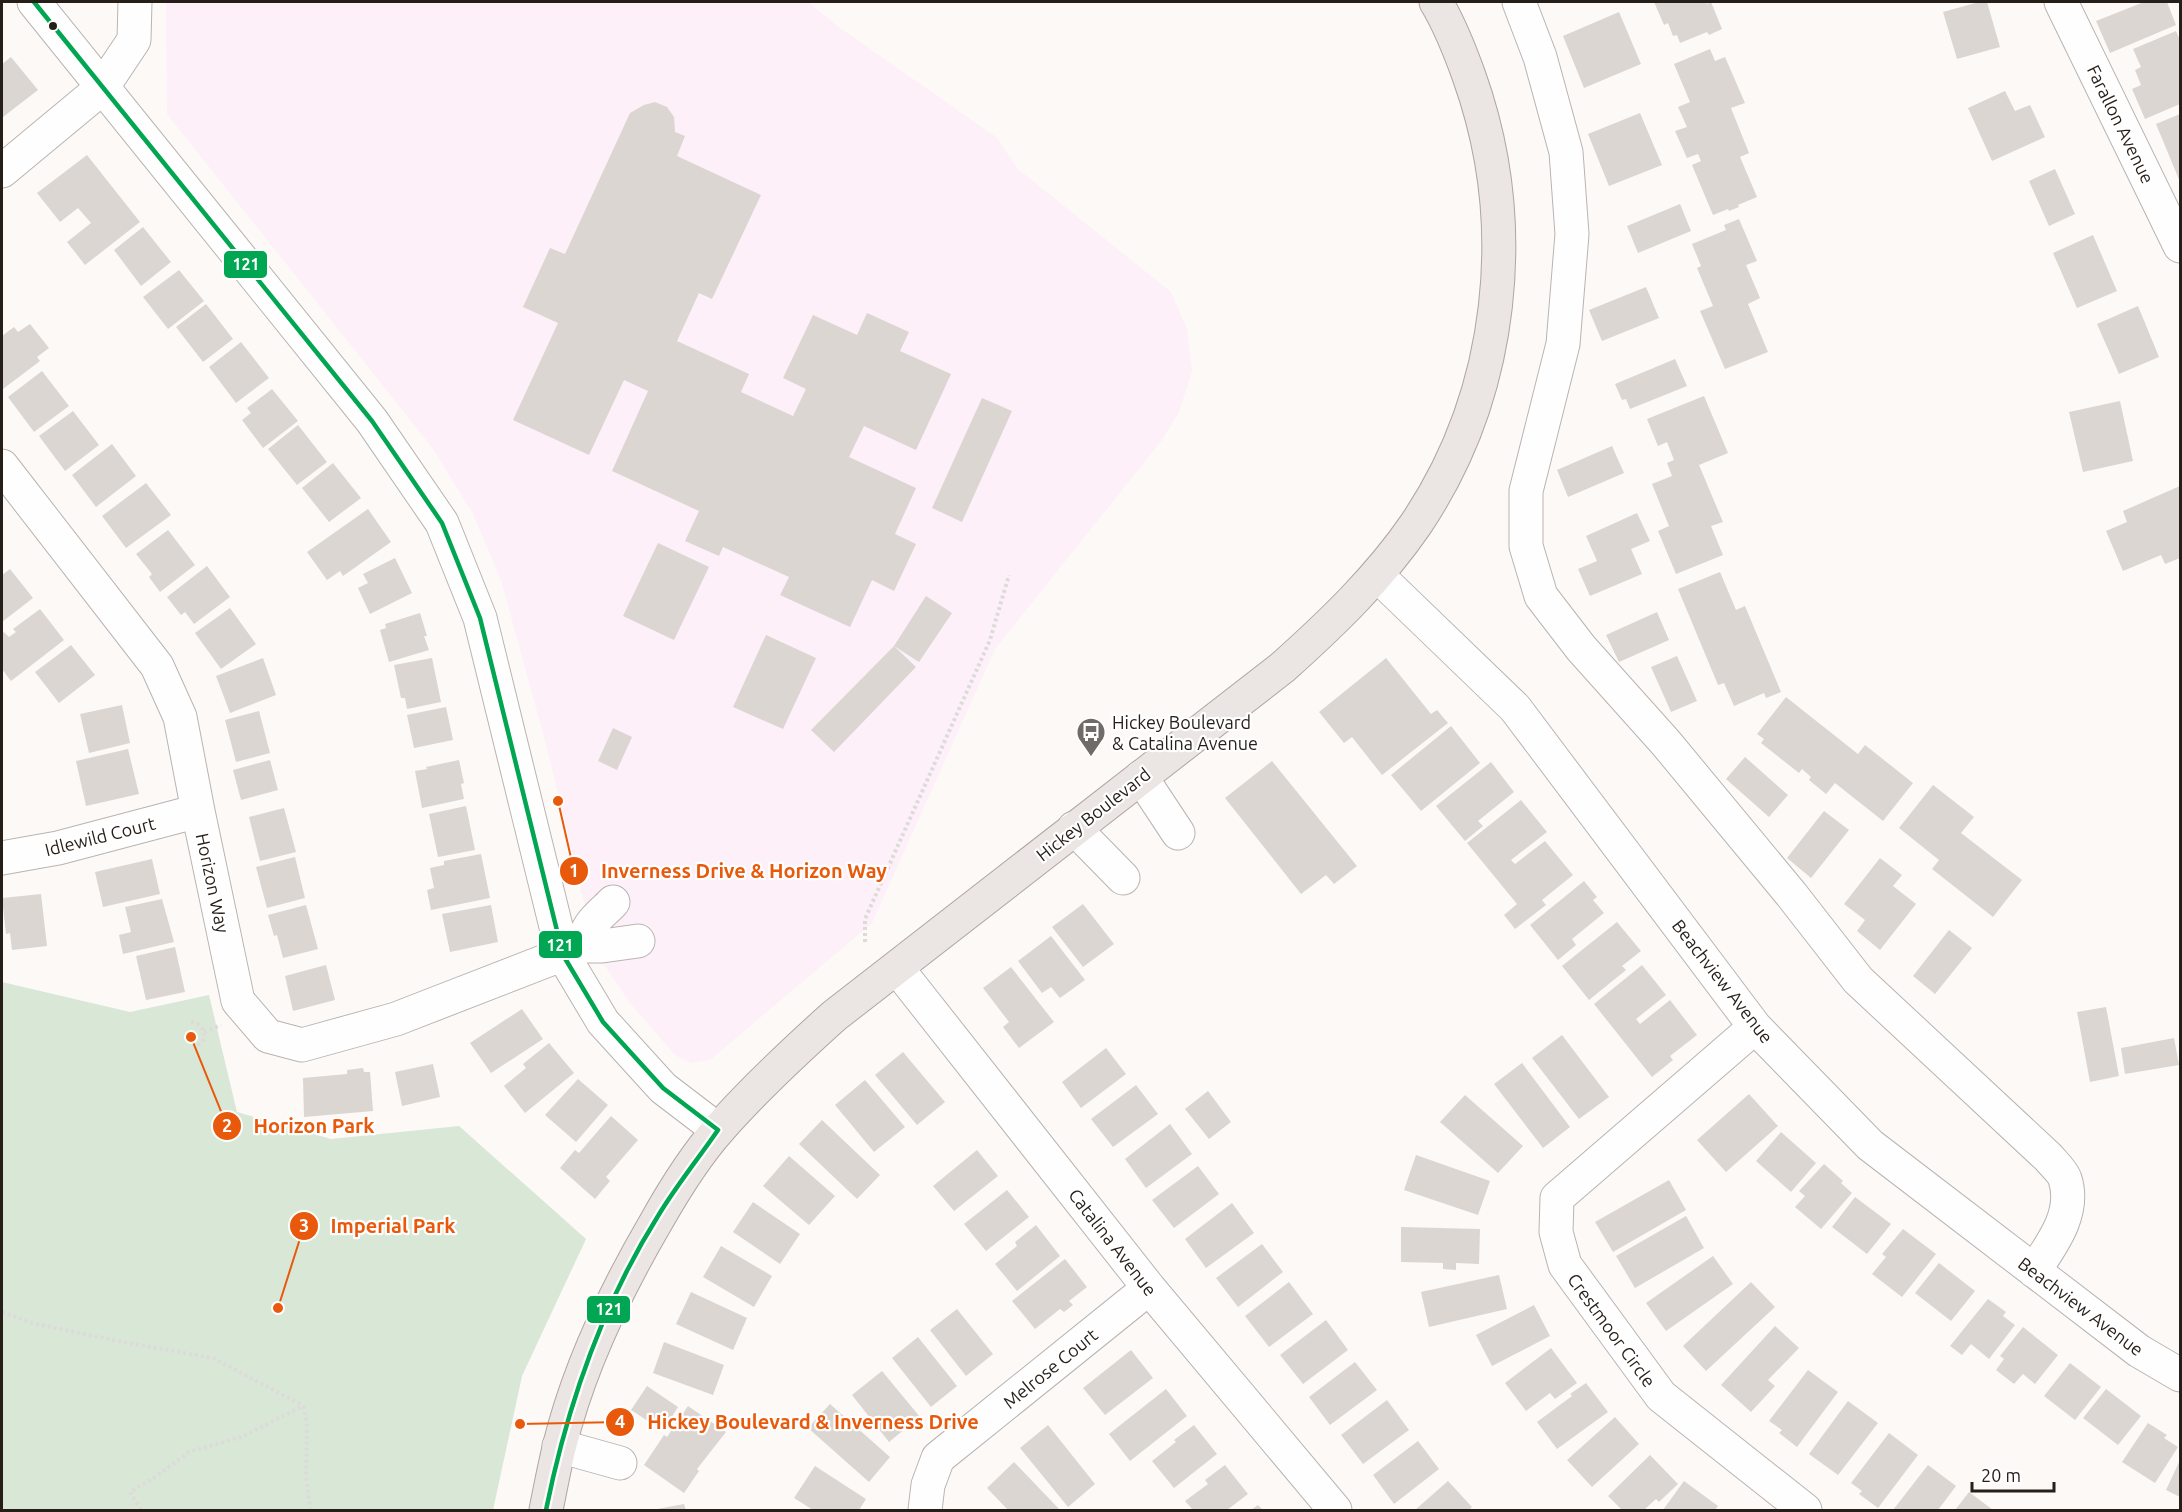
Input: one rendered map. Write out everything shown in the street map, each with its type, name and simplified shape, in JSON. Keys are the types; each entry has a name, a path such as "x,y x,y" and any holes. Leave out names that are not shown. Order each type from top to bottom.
{"main road":[{"name":"Hickey Boulevard","path":"546,1510 559,1446 580,1381 611,1305 638,1252 675,1190 718,1130 772,1072 834,1017 1283,666 1331,624 1377,575 1416,523 1447,469 1470,415 1487,359 1496,310 1499,248 1498,206 1491,153 1477,100 1460,51 1436,2"}],"street":[{"path":"34,2 372,421 442,523 480,618 574,951 603,1022 663,1088 718,1130"},
{"path":"2,171 102,88 134,40 135,2"},
{"path":"1519,2 1540,57 1566,152 1572,234 1563,344 1526,491 1526,546 1541,596 1581,648 1666,743 1791,894 1858,980 2048,1157 2065,1178 2067,1208 2058,1236 2034,1271"},
{"name":"Farallon Avenue","path":"2061,2 2181,246"},
{"name":"Horizon Way","path":"2,466 157,666 180,717 238,1001 268,1036 302,1045 396,1019 574,951 638,942"},
{"name":"Beachview Avenue","path":"1377,575 1515,708 1755,1027 1870,1145 2139,1351 2181,1375"},
{"path":"1141,777 1178,833"},
{"name":"Idlewild Court","path":"2,858 57,848 198,811"},
{"path":"1074,828 1123,878"},
{"path":"574,951 588,927 613,902"},
{"name":"Catalina Avenue","path":"897,968 1149,1288 1335,1510"},
{"name":"Crestmoor Circle","path":"1755,1027 1557,1198 1556,1232 1565,1265 1661,1396 1805,1510"},
{"name":"Melrose Court","path":"925,1510 928,1485 938,1458 1149,1288"},
{"path":"559,1446 620,1463"}],"path":[{"path":"865,942 865,919 990,640 1009,575"},
{"path":"191,1022 200,1025 204,1032 203,1042 195,1047"},
{"path":"2,1312 43,1325 213,1358 304,1406"},
{"path":"141,1510 130,1492 154,1478 189,1452 241,1437 304,1406"},
{"path":"304,1406 308,1427 306,1476 310,1510"}],"shaded area":[{"path":"166,2 808,2 840,28 996,137 1018,169 1171,292 1187,329 1192,371 1179,412 1162,440 995,649 872,923 710,1060 691,1063 675,1055 630,1003 605,966 585,906 547,748 501,580 472,512 431,446 167,114"}],"green space":[{"path":"2,982 130,1012 209,995 237,1112 331,1139 459,1126 586,1239 522,1376 493,1510 2,1510"}],"building":[{"path":"1654,2 1706,2 1707,4 1711,2 1722,29 1709,35 1707,32 1680,43 1677,35 1673,36 1668,23 1664,25"},
{"path":"1987,2 2000,47 1957,59 1943,12"},
{"path":"2144,2 2167,2 2176,25 2110,53 2096,21"},
{"path":"1619,12 1641,64 1584,88 1563,36"},
{"path":"2176,31 2180,40 2180,104 2145,119 2132,89 2141,85 2135,70 2141,67 2133,49"},
{"path":"1710,49 1715,61 1725,57 1745,103 1731,108 1749,153 1740,157 1757,197 1738,205 1739,207 1713,215 1692,165 1701,161 1698,154 1687,158 1675,131 1687,127 1678,107 1690,102 1674,64"},
{"path":"11,57 38,90 3,117 2,64"},
{"path":"2005,91 2015,111 2030,105 2045,137 1992,161 1968,108"},
{"path":"655,102 667,107 674,117 675,132 685,136 677,156 761,195 712,299 699,293 677,341 749,374 741,392 793,416 806,389 783,378 813,315 857,335 867,313 909,332 900,351 951,374 916,450 864,426 849,457 916,488 895,534 916,544 894,591 872,580 850,627 780,595 789,577 723,547 719,556 685,541 699,511 612,471 648,391 624,380 589,455 513,420 558,323 523,307 550,248 565,254 630,113"},
{"path":"1640,113 1662,165 1609,186 1588,134"},
{"path":"2180,114 2180,182 2156,124"},
{"path":"87,155 140,222 85,265 67,242 91,223 78,208 60,222 37,193"},
{"path":"2055,169 2075,214 2049,226 2029,181"},
{"path":"1680,204 1691,231 1638,253 1627,226"},
{"path":"1739,219 1757,261 1746,265 1760,298 1748,304 1768,352 1725,369 1700,311 1713,306 1697,268 1701,266 1692,244 1726,230 1724,225"},
{"path":"143,227 171,262 141,286 114,250"},
{"path":"2093,235 2117,291 2077,308 2053,253"},
{"path":"179,270 204,301 168,329 143,297"},
{"path":"1646,287 1659,318 1602,341 1589,310"},
{"path":"206,304 233,339 203,362 176,327"},
{"path":"2138,306 2159,357 2119,374 2097,324"},
{"path":"30,324 49,348 37,357 40,361 3,389 2,336 14,327 18,332"},
{"path":"241,342 269,378 236,403 209,367"},
{"path":"1675,359 1687,386 1630,409 1626,399 1622,400 1615,384"},
{"path":"42,371 69,406 34,432 8,397"},
{"path":"272,389 298,421 263,448 242,420 251,413 247,408"},
{"path":"1704,396 1728,453 1699,465 1723,522 1711,526 1723,555 1676,574 1658,531 1669,526 1652,484 1672,476 1667,463 1674,460 1667,442 1658,446 1647,419"},
{"path":"982,398 1012,411 962,522 932,508"},
{"path":"2120,401 2133,461 2083,472 2069,412"},
{"path":"73,411 99,445 65,471 39,436"},
{"path":"298,425 327,462 297,485 268,449"},
{"path":"112,444 136,476 96,507 72,475"},
{"path":"1612,446 1624,473 1568,497 1557,470"},
{"path":"333,463 361,498 329,522 302,488"},
{"path":"146,483 171,515 126,548 102,516"},
{"path":"2180,486 2180,558 2165,564 2161,555 2123,571 2106,531 2127,522 2123,511"},
{"path":"368,509 391,542 343,576 340,571 327,580 307,552"},
{"path":"1637,513 1650,541 1631,549 1642,574 1590,596 1578,569 1597,561 1586,536"},
{"path":"168,530 195,565 160,592 149,577 152,574 136,554"},
{"path":"658,543 709,567 674,640 623,616"},
{"path":"395,558 412,593 370,614 358,588 368,583 363,574"},
{"path":"207,566 230,597 194,624 185,612 181,615 167,597"},
{"path":"10,569 33,598 2,622 2,575"},
{"path":"1720,572 1736,610 1745,606 1781,692 1766,698 1764,693 1734,706 1724,683 1718,685 1678,589"},
{"path":"926,596 952,613 919,662 894,646"},
{"path":"230,608 256,644 221,669 195,633"},
{"path":"40,609 64,640 11,681 2,669 2,634 4,632 9,637 16,632 13,629"},
{"path":"1657,612 1669,640 1619,662 1606,635"},
{"path":"420,613 429,650 389,662 380,630 386,628 385,624"},
{"path":"766,635 816,658 783,729 733,707"},
{"path":"71,645 95,675 59,703 35,672"},
{"path":"894,646 916,667 834,752 811,730"},
{"path":"1677,656 1697,701 1671,712 1651,667"},
{"path":"263,658 276,695 230,713 216,676"},
{"path":"432,658 441,702 407,709 405,698 401,698 394,665"},
{"path":"1386,658 1431,714 1437,710 1448,723 1382,775 1352,737 1344,743 1319,712"},
{"path":"1786,697 1858,754 1865,745 1913,783 1883,821 1835,783 1826,794 1809,780 1811,777 1802,769 1799,773 1761,743 1764,739 1757,734"},
{"path":"122,705 130,743 89,753 80,714"},
{"path":"446,707 453,740 414,748 407,715"},
{"path":"259,711 270,753 236,762 225,720"},
{"path":"1451,726 1480,763 1421,811 1391,775"},
{"path":"613,728 632,737 617,770 598,761"},
{"path":"128,749 139,794 86,806 76,761"},
{"path":"1745,757 1788,795 1769,817 1726,779"},
{"path":"270,760 278,790 241,800 233,770"},
{"path":"459,760 464,783 461,784 464,799 422,808 415,771"},
{"path":"1272,761 1357,866 1334,884 1326,875 1301,894 1225,798"},
{"path":"1491,762 1514,792 1478,821 1483,826 1465,841 1436,806"},
{"path":"1933,785 1974,817 1961,833 2022,880 1993,917 1932,869 1939,860 1899,828"},
{"path":"1521,800 1547,832 1511,860 1515,864 1545,841 1573,875 1542,900 1546,905 1515,929 1504,915 1517,904 1467,843"},
{"path":"466,806 475,850 438,857 429,814"},
{"path":"284,808 296,852 260,861 249,817"},
{"path":"1824,811 1849,830 1811,878 1787,858"},
{"path":"481,854 490,898 431,910 427,890 434,888 430,868 444,865 444,861"},
{"path":"295,857 305,898 267,908 256,867"},
{"path":"1880,858 1902,875 1893,886 1916,904 1880,950 1857,931 1865,920 1844,904"},
{"path":"152,859 160,894 103,907 95,872"},
{"path":"1584,881 1597,897 1593,900 1604,913 1572,939 1576,945 1558,960 1530,925"},
{"path":"41,894 47,946 12,950 10,933 6,934 2,898"},
{"path":"162,899 174,942 123,954 119,935 131,932 125,907"},
{"path":"1083,904 1114,944 1083,967 1052,927"},
{"path":"306,905 318,949 283,958 277,935 274,936 268,915"},
{"path":"491,905 498,942 450,952 442,914"},
{"path":"1617,922 1641,951 1622,966 1626,970 1589,1000 1562,966"},
{"path":"1949,930 1972,948 1935,994 1913,976"},
{"path":"1051,936 1085,980 1060,998 1051,987 1042,993 1018,961"},
{"path":"175,947 185,992 146,1000 136,956"},
{"path":"326,965 335,1000 293,1011 285,976"},
{"path":"1642,965 1666,995 1636,1019 1640,1024 1670,1000 1697,1035 1670,1056 1673,1060 1652,1077 1594,1004"},
{"path":"1011,967 1054,1022 1019,1048 1003,1027 1009,1022 983,988"},
{"path":"2106,1007 2119,1076 2090,1082 2077,1012"},
{"path":"522,1009 543,1039 491,1073 470,1043"},
{"path":"1562,1035 1609,1097 1579,1119 1532,1058"},
{"path":"2174,1038 2179,1065 2125,1074 2121,1048"},
{"path":"549,1043 574,1073 525,1113 504,1086 526,1068 523,1064"},
{"path":"1106,1048 1126,1074 1081,1108 1062,1082"},
{"path":"903,1052 945,1102 917,1125 875,1075"},
{"path":"1522,1063 1570,1127 1543,1148 1494,1084"},
{"path":"433,1064 440,1097 402,1106 395,1072"},
{"path":"363,1068 364,1072 370,1072 373,1111 304,1117 303,1078 347,1074 347,1070"},
{"path":"578,1079 608,1105 576,1142 545,1115"},
{"path":"865,1080 905,1127 874,1152 835,1105"},
{"path":"1136,1085 1158,1114 1113,1147 1091,1119"},
{"path":"1208,1091 1231,1122 1209,1139 1185,1109"},
{"path":"1749,1094 1778,1126 1726,1172 1697,1140"},
{"path":"1465,1095 1523,1146 1498,1173 1440,1122"},
{"path":"611,1116 638,1140 606,1177 610,1181 595,1199 560,1168 575,1150 579,1153"},
{"path":"822,1120 880,1175 857,1199 799,1144"},
{"path":"1170,1124 1192,1154 1146,1188 1125,1159"},
{"path":"1781,1132 1816,1163 1791,1192 1756,1161"},
{"path":"977,1150 998,1176 954,1211 933,1186"},
{"path":"1416,1155 1490,1181 1478,1215 1404,1190"},
{"path":"789,1156 835,1196 809,1225 763,1186"},
{"path":"1824,1164 1843,1181 1841,1183 1852,1193 1821,1229 1795,1207 1805,1196 1799,1191"},
{"path":"1198,1166 1219,1194 1174,1228 1152,1200"},
{"path":"1669,1180 1686,1210 1613,1252 1595,1222"},
{"path":"1007,1190 1029,1217 986,1251 964,1224"},
{"path":"1855,1197 1891,1224 1867,1254 1832,1227"},
{"path":"753,1202 800,1234 780,1264 733,1232"},
{"path":"1232,1203 1254,1233 1206,1268 1185,1239"},
{"path":"1686,1216 1704,1248 1635,1288 1616,1256"},
{"path":"1036,1225 1060,1256 1017,1291 995,1264 1017,1246 1015,1242"},
{"path":"1401,1227 1480,1229 1479,1264 1456,1263 1456,1270 1443,1269 1443,1263 1401,1262"},
{"path":"1903,1229 1936,1254 1902,1297 1872,1274 1886,1257 1882,1254"},
{"path":"1262,1244 1283,1272 1238,1307 1216,1278"},
{"path":"721,1246 772,1276 754,1307 703,1277"},
{"path":"1713,1256 1733,1284 1666,1331 1646,1303"},
{"path":"1065,1259 1087,1287 1069,1301 1073,1305 1064,1312 1060,1309 1035,1329 1012,1301"},
{"path":"1939,1263 1975,1291 1951,1321 1915,1293"},
{"path":"1499,1275 1507,1309 1429,1327 1421,1292"},
{"path":"1289,1282 1313,1314 1269,1347 1245,1316"},
{"path":"1751,1282 1775,1307 1706,1371 1683,1346"},
{"path":"691,1292 747,1318 733,1350 676,1324"},
{"path":"1988,1299 2006,1312 2003,1316 2015,1325 1989,1359 1971,1344 1962,1355 1950,1346"},
{"path":"1534,1305 1550,1336 1492,1366 1476,1335"},
{"path":"957,1309 993,1354 966,1376 930,1330"},
{"path":"1326,1320 1348,1350 1303,1384 1280,1355"},
{"path":"1775,1326 1799,1348 1768,1380 1775,1386 1751,1412 1721,1385"},
{"path":"2023,1327 2058,1355 2035,1384 2023,1374 2014,1384 1996,1370 2004,1359 2000,1356"},
{"path":"918,1337 957,1386 931,1407 892,1358"},
{"path":"664,1342 724,1365 713,1395 653,1373"},
{"path":"1551,1348 1577,1383 1555,1399 1550,1393 1526,1411 1505,1383"},
{"path":"1131,1350 1153,1378 1105,1415 1083,1388"},
{"path":"1355,1362 1377,1390 1330,1425 1309,1397"},
{"path":"2070,1363 2101,1387 2075,1420 2044,1396"},
{"path":"1808,1370 1838,1392 1797,1447 1779,1433 1782,1430 1769,1421"},
{"path":"882,1371 920,1417 889,1442 852,1395"},
{"path":"1586,1383 1608,1412 1557,1449 1537,1422"},
{"path":"647,1386 678,1407 663,1431 631,1410"},
{"path":"1166,1389 1187,1416 1130,1461 1109,1434"},
{"path":"2106,1389 2141,1416 2118,1445 2083,1418"},
{"path":"1387,1400 1409,1430 1363,1464 1341,1435"},
{"path":"1848,1401 1878,1423 1838,1475 1809,1454"},
{"path":"830,1404 890,1457 869,1482 808,1428"},
{"path":"688,1406 726,1432 697,1469 699,1471 684,1493 644,1465 664,1435 667,1437"},
{"path":"1615,1417 1639,1444 1592,1487 1567,1460"},
{"path":"2148,1423 2167,1435 2164,1438 2178,1447 2155,1483 2122,1462"},
{"path":"1048,1425 1095,1484 1068,1507 1020,1448"},
{"path":"1194,1425 1217,1454 1174,1488 1152,1461"},
{"path":"1889,1433 1918,1455 1878,1508 1859,1494 1862,1491 1851,1483"},
{"path":"1418,1441 1439,1469 1394,1504 1373,1475"},
{"path":"1650,1455 1678,1484 1659,1502 1656,1499 1644,1510 1622,1510 1608,1496"},
{"path":"2180,1460 2180,1497 2166,1490"},
{"path":"1014,1462 1060,1510 1008,1510 987,1488"},
{"path":"1225,1465 1248,1494 1227,1510 1193,1510 1185,1501 1208,1484 1205,1480"},
{"path":"1928,1465 1956,1486 1938,1510 1893,1510"},
{"path":"815,1466 866,1499 859,1510 813,1510 794,1498"},
{"path":"1448,1481 1472,1507 1469,1510 1415,1510"},
{"path":"1684,1481 1718,1506 1715,1510 1663,1510"},
{"path":"1969,1492 1993,1510 1955,1510"},
{"path":"684,1504 686,1510 657,1510 657,1509"},
{"path":"1258,1505 1263,1510 1251,1510"}],"transit line":[{"name":"121","path":"34,2 372,421 442,523 480,618 563,955 603,1022 663,1088 718,1130"},
{"name":"121","path":"546,1510 564,1433 588,1358 619,1286 658,1216 718,1130"}],"place":[{"name":"Hickey Boulevard & Catalina Avenue","path":"1091,758"},
{"name":"Inverness Drive & Horizon Way","path":"558,801"},
{"name":"Horizon Park","path":"191,1037"},
{"name":"Imperial Park","path":"278,1308"},
{"name":"Hickey Boulevard & Inverness Drive","path":"520,1424"}]}
